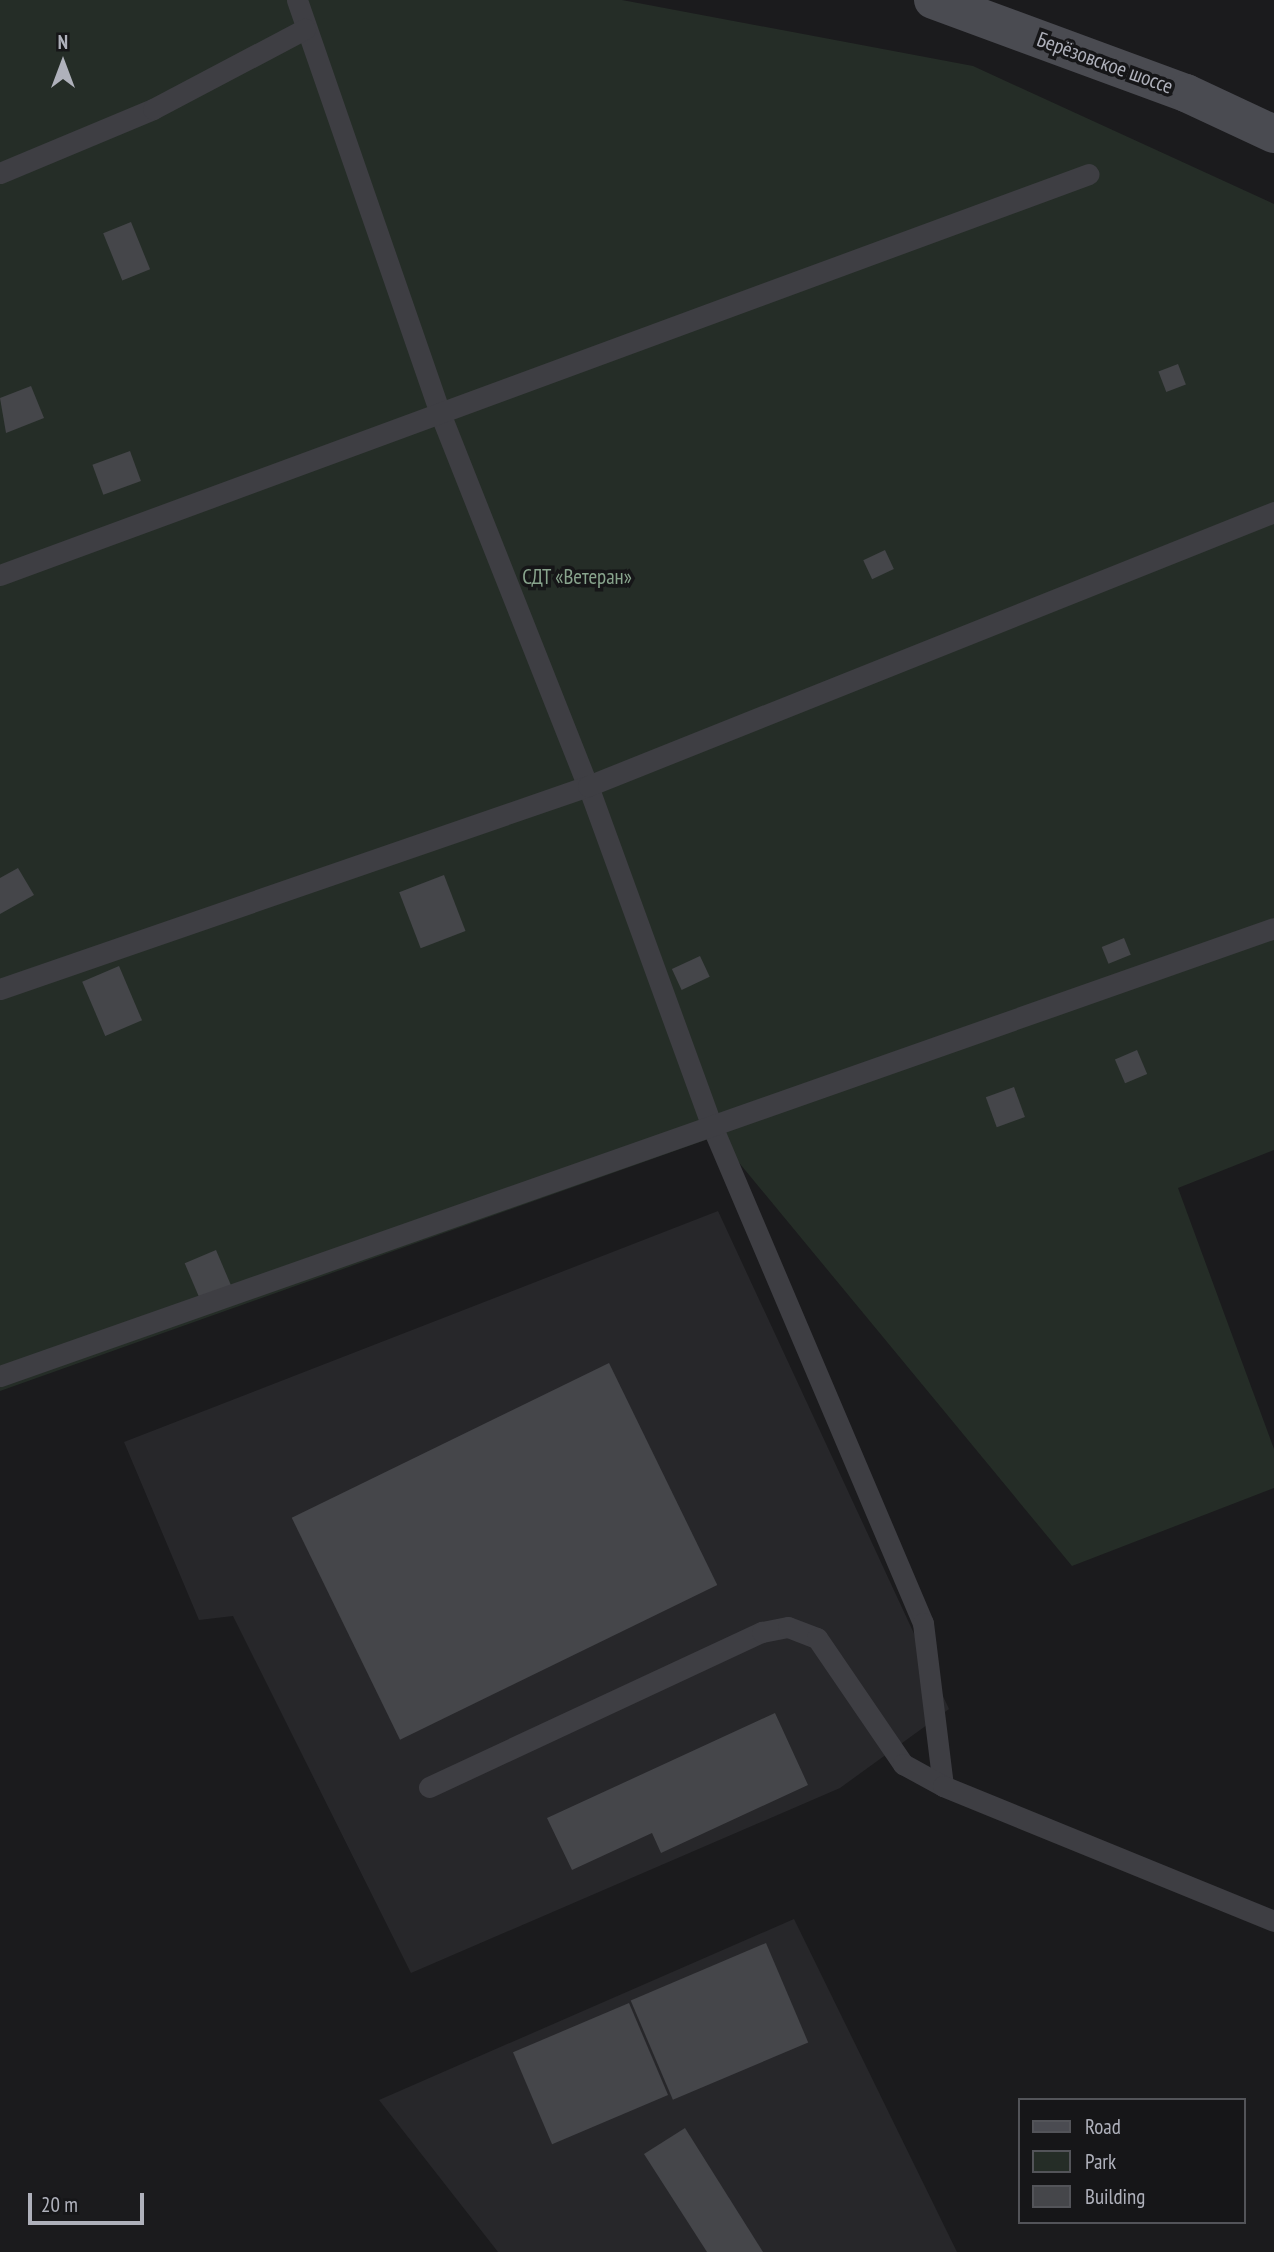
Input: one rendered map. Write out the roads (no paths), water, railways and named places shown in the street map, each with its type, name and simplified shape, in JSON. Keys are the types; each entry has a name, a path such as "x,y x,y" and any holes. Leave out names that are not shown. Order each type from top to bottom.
{"street":[{"name":"Берёзовское шоссе","path":"933,0 1186,93 1274,134"}],"lane":[{"path":"297,0 440,414 588,786 712,1126 923,1623 943,1786"},
{"path":"0,173 153,109 305,29"},
{"path":"0,575 1089,174"},
{"path":"0,989 588,786 1274,512"},
{"path":"0,1376 1274,928"},
{"path":"429,1787 762,1632 788,1627 817,1638 903,1764 943,1786 1274,1921"}],"park label":[{"name":"СДТ «Ветеран»","path":"577,577"}]}
